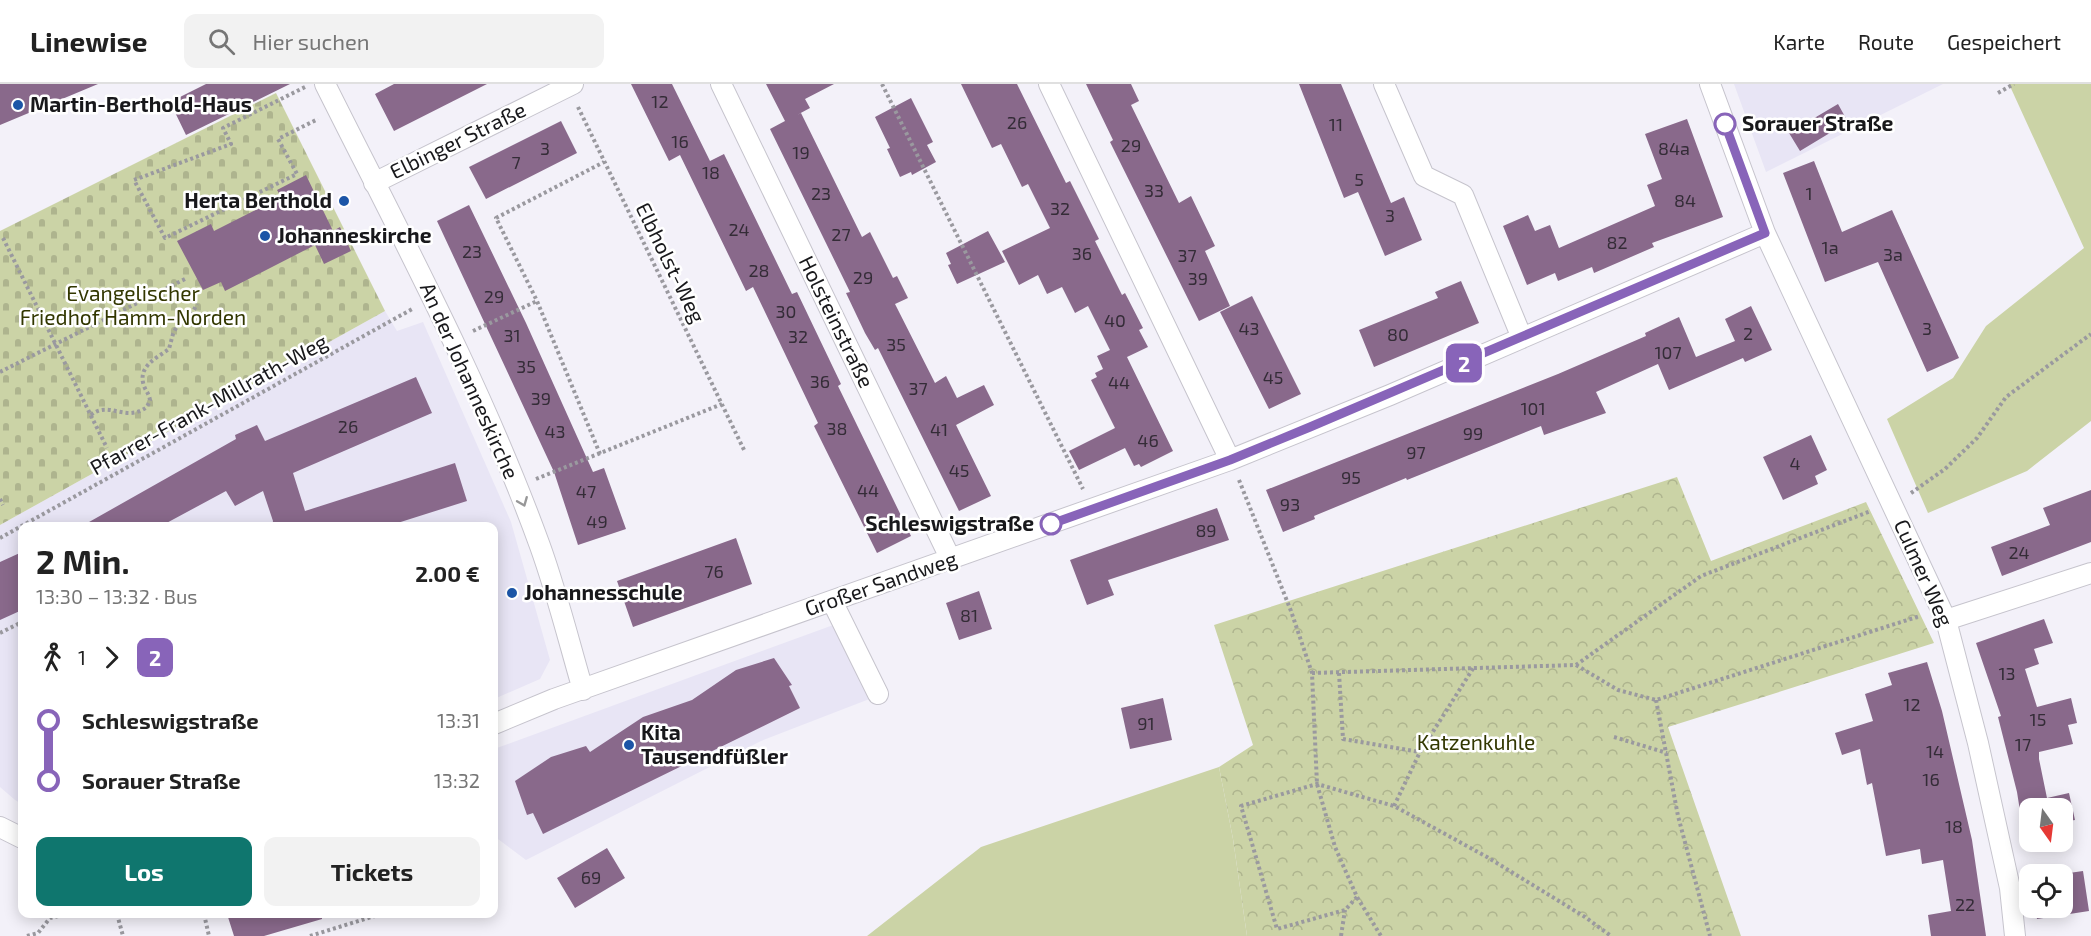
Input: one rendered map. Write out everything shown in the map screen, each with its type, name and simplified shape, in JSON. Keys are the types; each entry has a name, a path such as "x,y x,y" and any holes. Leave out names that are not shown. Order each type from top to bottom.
{"street":[{"name":"An der Johanneskirche","path":"325,84 454,340 517,487 541,548 583,690"},
{"name":"Holsteinstraße","path":"721,84 951,560"},
{"path":"1049,84 1230,460"},
{"path":"1384,84 1424,176 1463,195 1522,338"},
{"name":"Culmer Weg","path":"1710,84 1765,233 1944,614 1978,742 2010,888 2015,936"},
{"name":"Elbinger Straße","path":"374,183 570,85"},
{"name":"Großer Sandweg","path":"498,722 583,690 1230,460 1765,233"},
{"path":"1944,614 2091,573"},
{"path":"832,601 878,694"},
{"path":"0,827 18,836"}],"path":[{"path":"312,84 223,128 231,144 134,180 165,238 297,174 278,139 338,109"},
{"path":"882,84 1093,509"},
{"path":"1998,93 2014,84"},
{"name":"Elbholst-Weg","path":"570,85 604,162 745,452"},
{"path":"600,454 537,301 496,218 604,162"},
{"path":"3,238 107,448"},
{"path":"0,372 185,279"},
{"name":"Pfarrer-Frank-Millrath-Weg","path":"29,522 433,298"},
{"path":"454,340 537,301"},
{"path":"91,415 106,409 131,414 147,407 150,400 144,388 144,372 155,356 169,349 172,334 177,326 188,321 197,304"},
{"path":"1576,665 1701,576 1893,504 1946,469 1977,438 2006,397 2091,334"},
{"path":"517,487 722,404"},
{"path":"1230,460 1281,585 1312,673 1317,784 1335,847 1357,897 1381,936"},
{"path":"0,499 3,505"},
{"name":"Pfarrer-Frank-Millrath-Weg","path":"0,538 18,528"},
{"path":"1312,673 1474,666 1576,665 1618,690 1656,699 1944,614"},
{"path":"0,633 18,624"},
{"path":"1394,806 1420,752 1474,666"},
{"path":"1339,673 1343,739 1420,752"},
{"path":"1656,699 1678,816 1710,936"},
{"path":"1614,737 1667,753"},
{"path":"1357,897 1345,910 1277,929 1241,806 1317,784 1394,806 1487,857 1585,917 1611,936"},
{"path":"1341,936 1345,910"},
{"path":"27,936 38,933 49,918"},
{"path":"118,918 123,936"},
{"path":"205,918 209,936"},
{"path":"310,936 368,918"}],"shaded area":[{"path":"1734,84 1943,84 1766,172"},
{"name":"Johannesschule","path":"385,311 397,331 423,322 511,522 550,660 540,679 498,697 498,522 18,522 18,802 0,787 0,525"},
{"name":"Kita Tausendfüßler","path":"836,624 872,698 761,741 526,860 498,839 498,748"}],"green space":[{"path":"2009,84 2091,84 2091,421 2027,471 1928,513 1887,419 1953,378 1986,326 2084,248"},
{"name":"Evangelischer Friedhof Hamm-Norden","path":"276,93 385,311 0,525 0,231"},
{"name":"Katzenkuhle","path":"1677,477 1711,561 1866,502 1934,643 1668,727 1741,936 1247,936 1233,839 1219,767 1253,745 1214,625"},
{"path":"1219,767 1233,839 1247,936 867,936 981,847"}],"building":[{"name":"Martin-Berthold-Haus","path":"0,84 98,84 0,125"},
{"path":"206,84 290,84 186,135 170,102"},
{"path":"394,84 487,84 394,131 375,94"},
{"path":"631,84 672,84 710,161 724,154 792,294 797,292 841,384 838,386 911,536 877,553 814,426 818,423 753,287 746,291 680,155 669,161"},
{"path":"766,84 834,84 805,99 810,108 797,115 801,113 862,237 870,232 893,278 897,276 908,298 895,304 935,383 946,376 957,398 984,385 994,405 956,425 991,496 959,511 878,348 875,350 865,333 846,293 850,292 770,129 785,121"},
{"path":"961,84 1017,84 1066,183 1070,181 1099,239 1095,241 1122,295 1125,293 1143,328 1139,330 1148,347 1127,357 1173,451 1141,467 1139,464 1134,466 1125,448 1079,470 1069,451 1115,428 1091,380 1097,377 1095,373 1103,369 1097,356 1110,350 1088,306 1075,313 1062,287 1047,294 1038,275 1019,285 1002,251 1050,228 1028,184 1022,187 1001,144 992,148"},
{"path":"1086,84 1131,84 1139,101 1131,105 1179,203 1191,196 1215,246 1205,251 1230,306 1199,321 1110,142 1113,140"},
{"path":"1299,84 1341,84 1391,203 1404,197 1422,240 1385,256 1358,192 1344,198"},
{"path":"911,98 933,142 927,145 936,162 912,175 911,172 900,177 887,149 890,148 875,117"},
{"path":"1838,104 1848,122 1800,151 1789,133"},
{"path":"1687,119 1723,217 1652,243 1654,247 1594,273 1592,267 1558,281 1555,273 1527,285 1503,226 1528,215 1535,231 1550,225 1559,248 1655,206 1647,185 1662,179 1645,134"},
{"path":"561,121 577,153 486,199 469,167"},
{"path":"1814,161 1842,232 1892,210 1959,358 1927,372 1878,262 1825,282 1783,173"},
{"name":"Johanneskirche","path":"306,175 333,231 340,227 351,251 324,264 315,245 225,291 221,282 203,290 177,241 211,224 214,231 281,197 277,190"},
{"path":"469,205 526,323 593,472 604,468 626,529 578,545 554,472 437,221"},
{"path":"988,231 1005,262 957,284 948,265 951,264 946,253"},
{"path":"1461,281 1479,323 1374,367 1359,330 1438,298 1435,292"},
{"path":"1252,296 1301,394 1269,409 1220,312"},
{"path":"1751,306 1772,350 1745,362 1743,358 1669,390 1658,364 1596,392 1606,413 1544,435 1541,426 1407,480 1406,478 1314,516 1315,519 1283,532 1266,490 1558,374 1646,336 1645,333 1679,317 1696,357 1735,341 1725,319"},
{"path":"416,377 432,413 293,473 305,511 455,463 467,501 401,522 273,522 263,491 235,506 226,491 168,522 89,522 236,439 235,435 257,425 265,441"},
{"path":"1811,435 1827,470 1815,476 1818,484 1783,500 1763,457"},
{"path":"2091,490 2091,542 2002,576 1991,547 2050,525 2043,508"},
{"path":"1217,508 1229,540 1108,580 1114,595 1087,605 1070,560"},
{"path":"736,538 752,584 633,627 617,581"},
{"path":"18,554 18,612 0,620 0,562"},
{"path":"979,591 992,629 959,640 946,603"},
{"path":"2044,619 2053,643 2034,649 2039,664 2025,669 2037,707 2071,698 2077,723 2068,725 2073,744 2039,752 2047,798 2019,798 2019,805 1998,717 2001,716 1976,643"},
{"path":"774,658 792,685 789,686 800,708 543,834 533,813 527,815 515,781 551,757 586,746 590,752 643,717 692,700 736,670"},
{"path":"1927,662 1942,711 1972,840 1986,936 1931,936 1928,915 1951,911 1943,860 1922,864 1920,849 1886,856 1872,783 1867,785 1860,749 1842,755 1835,733 1873,721 1865,694 1892,685 1888,673"},
{"path":"1163,698 1172,740 1130,749 1121,708"},
{"path":"2069,793 2070,798 2047,798"},
{"path":"607,848 625,878 575,908 557,878"},
{"path":"2083,871 2089,911 2073,913 2073,872"},
{"path":"228,918 322,918 264,936 234,936"}],"bus line":[{"name":"2","path":"1051,524 1230,460 1390,395 1765,233 1725,124"}],"place":[{"name":"Martin-Berthold-Haus","path":"18,105"},
{"name":"Sorauer Straße","path":"1725,124"},
{"name":"Herta Berthold","path":"344,201"},
{"name":"Johanneskirche","path":"265,236"},
{"name":"Schleswigstraße","path":"1051,524"},
{"name":"Johannesschule","path":"512,593"},
{"name":"Kita Tausendfüßler","path":"629,745"}]}
